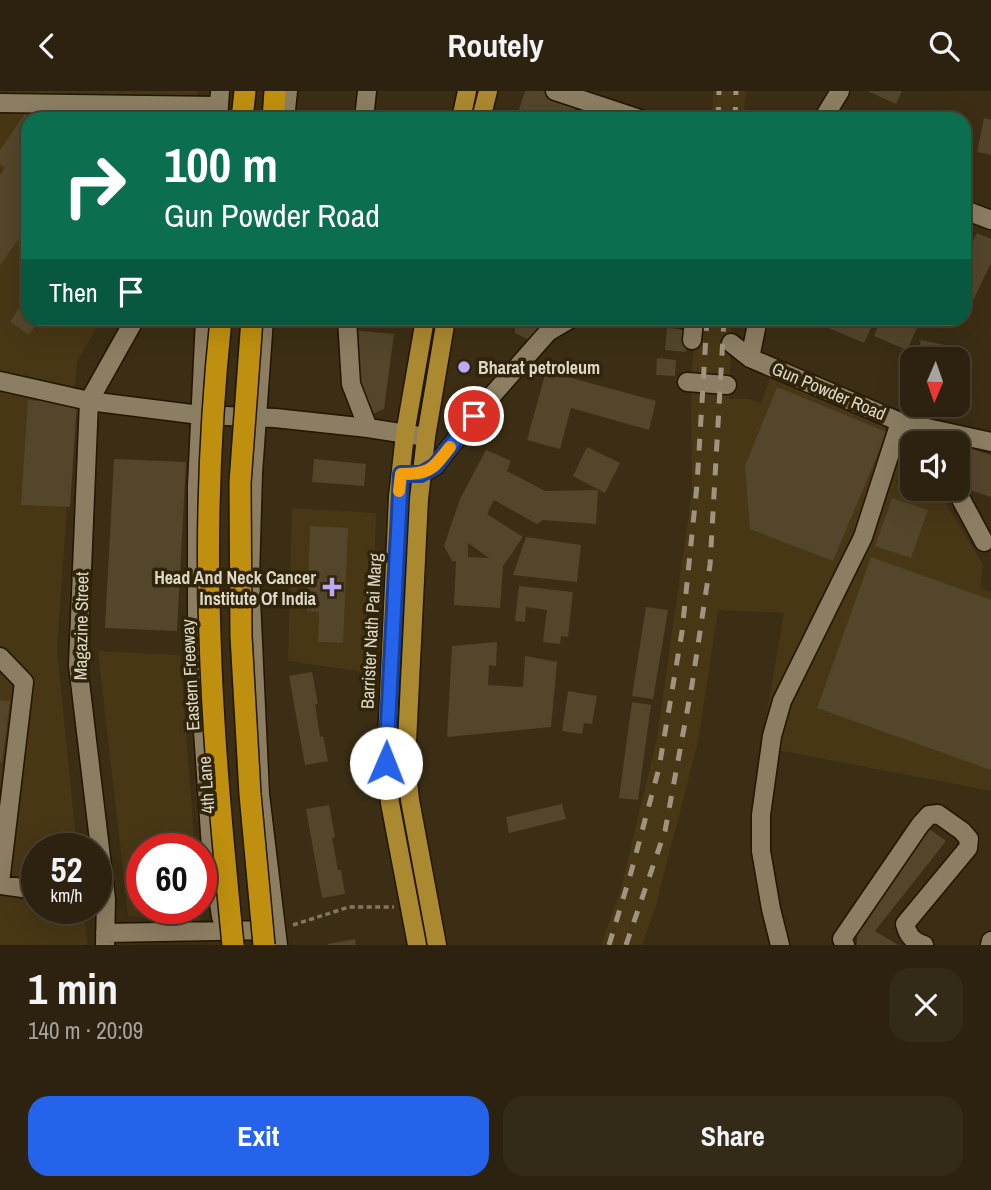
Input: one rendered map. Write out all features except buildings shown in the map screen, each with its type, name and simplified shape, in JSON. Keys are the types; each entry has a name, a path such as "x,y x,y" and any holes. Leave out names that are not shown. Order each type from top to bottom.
{"highway":[{"path":"243,112 245,91"},
{"path":"274,112 275,91"},
{"name":"Eastern Freeway","path":"220,326 209,482 210,637 227,940"},
{"path":"251,326 240,483 241,636 250,794 273,940"}],"main road":[{"path":"462,112 467,91"},
{"path":"483,112 488,91"},
{"name":"Barrister Nath Pai Marg","path":"416,945 390,803 386,763 401,474 405,434 424,326"},
{"path":"437,945 410,800 407,763 421,474 445,326"}],"street":[{"path":"286,112 288,91"},
{"path":"365,112 367,91"},
{"path":"555,91 619,112"},
{"path":"827,112 840,91"},
{"path":"0,103 219,105"},
{"path":"971,212 991,220"},
{"name":"Magazine Street","path":"95,833 78,665 89,401 131,326"},
{"name":"4th Lane","path":"205,326 197,486 197,643 211,848 227,940"},
{"path":"105,939 273,940 260,794 250,578 253,473 264,326"},
{"path":"347,326 351,384 368,428"},
{"path":"401,474 421,474 435,466 474,416 548,332 558,326"},
{"path":"691,340 693,326"},
{"name":"Gun Powder Road","path":"750,358 757,326"},
{"name":"Gun Powder Road","path":"731,343 750,358 919,431"},
{"path":"0,381 89,401 200,415 275,418 426,437"},
{"path":"687,382 727,385"},
{"path":"780,945 761,851 761,815 772,736 782,701 863,537 900,422"},
{"name":"Gun Powder Road","path":"970,440 991,442"},
{"path":"962,501 984,542"},
{"path":"0,657 24,681 0,884 21,887"},
{"path":"845,945 842,939 920,825 929,815 938,814 969,839 968,848 905,924 914,941 924,945"}],"path":[{"path":"297,924 349,907 410,907"}],"shaded area":[{"path":"0,91 198,91 196,112 21,112 21,326 98,326 77,361 57,649 75,833 21,833 21,924 85,924 87,945 0,945"},
{"path":"713,91 746,91 744,112 712,112"},
{"path":"695,326 732,326 729,399 749,399 761,403 771,375 911,431 900,431 900,471 896,483 900,484 900,501 944,501 983,564 980,588 991,592 991,791 761,747 784,613 718,610 698,742 655,909 642,945 601,945 621,888 657,738 692,492 691,384"},
{"name":"Head And Neck Cancer Institute Of India","path":"292,508 376,513 371,673 288,661"},
{"path":"98,651 180,655 194,833 126,833 126,898"}],"railway":[{"path":"718,112 719,91"},
{"path":"735,112 736,91"},
{"path":"609,945 659,768 682,632 697,485 707,326"},
{"path":"626,945 665,831 692,685 710,565 724,326"}],"slow traffic":[{"path":"399,491 401,474 421,474 435,466 450,447"}],"place":[{"name":"Bharat petroleum","path":"464,367"},
{"name":"Head And Neck Cancer Institute Of India","path":"332,587"}],"route":[{"path":"386,763 401,474 421,474 435,466 474,416"}]}
